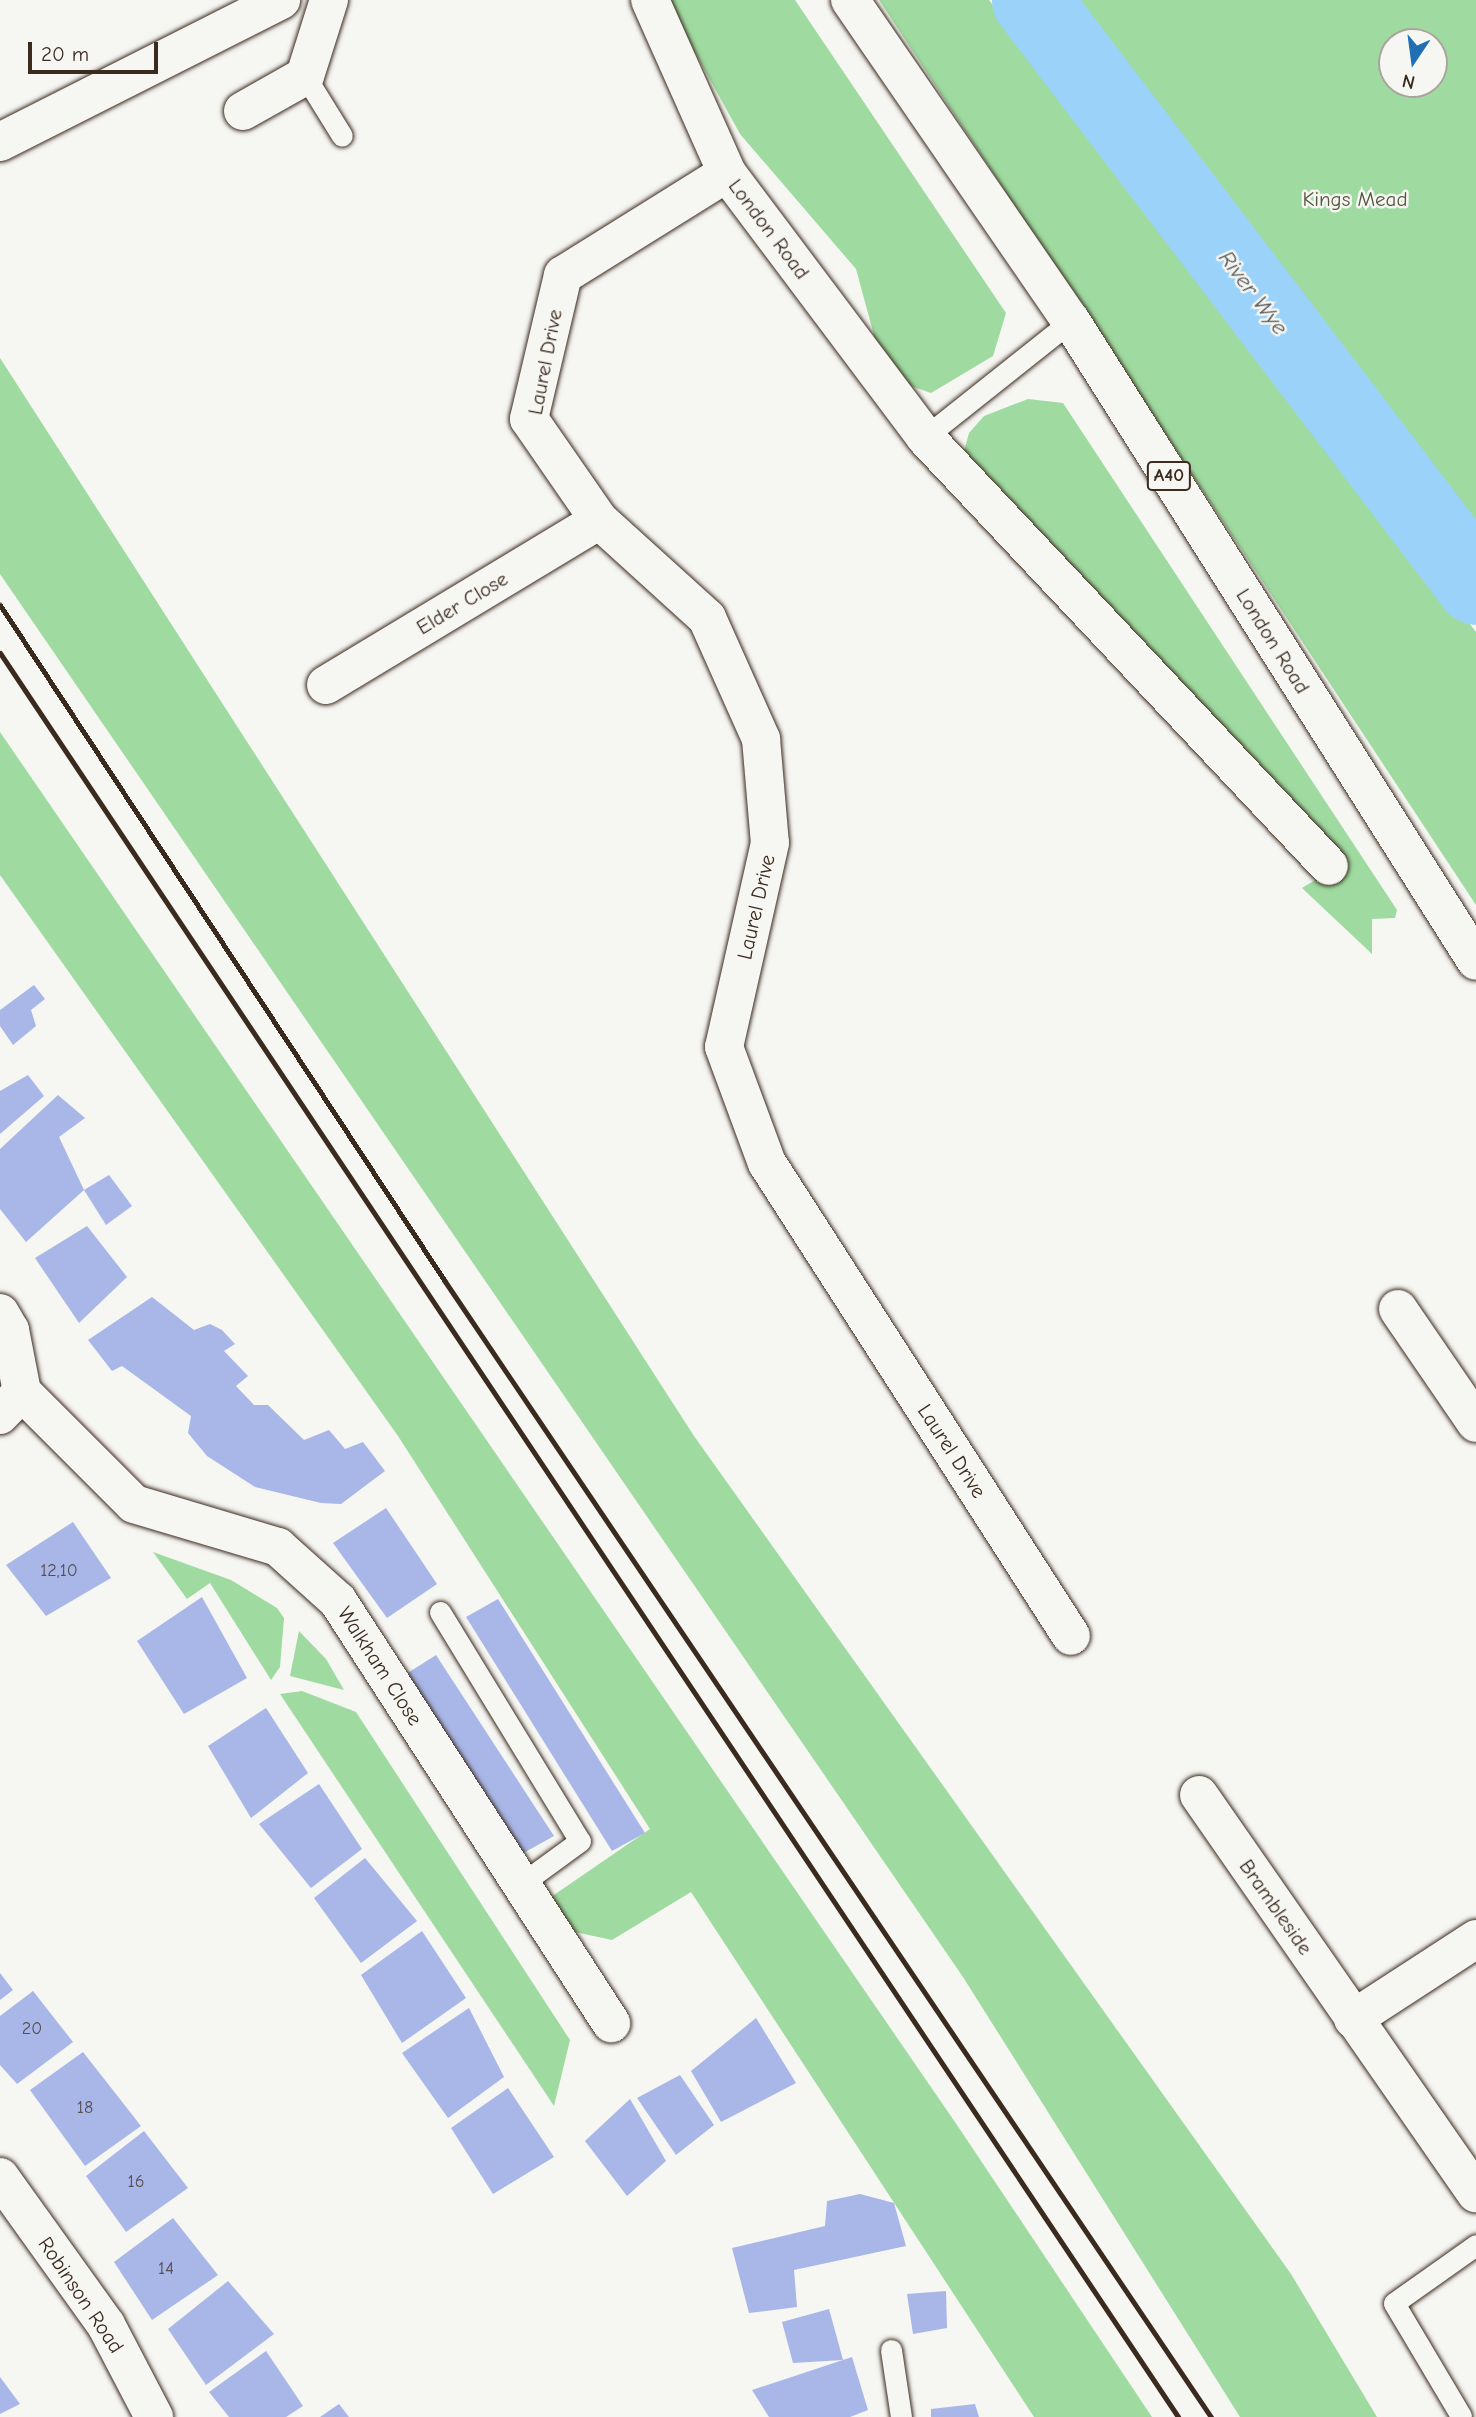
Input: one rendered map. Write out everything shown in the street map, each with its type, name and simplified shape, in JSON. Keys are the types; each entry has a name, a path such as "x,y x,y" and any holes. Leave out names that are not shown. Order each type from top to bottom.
{"street":[{"path":"0,142 281,0"},
{"path":"243,111 305,76 329,0"},
{"name":"London Road","path":"650,0 727,173 925,437 1329,866"},
{"name":"London Road","path":"850,0 1071,321 1476,961"},
{"name":"Laurel Drive","path":"727,173 563,275 529,419 599,520 708,618 761,738 770,843 724,1046 767,1163 1071,1636"},
{"name":"Elder Close","path":"326,685 599,520"},
{"path":"1398,1308 1476,1423"},
{"path":"0,1313 10,1330 11,1404"},
{"name":"Walkham Close","path":"11,1404 134,1504 278,1547 338,1601 611,2023"},
{"name":"Brambleside","path":"1199,1795 1476,2193"},
{"path":"1353,2019 1476,1939"},
{"name":"Robinson Road","path":"0,2177 106,2325 154,2417"}],"lane":[{"path":"305,76 342,136"},
{"path":"925,437 1071,321"},
{"path":"440,1612 580,1841 520,1884"},
{"path":"1461,2416 1394,2303 1476,2245"},
{"path":"891,2350 901,2417"}],"green space":[{"path":"666,0 795,0 1006,313 993,356 931,393 905,384 878,350 856,269 740,134"},
{"path":"879,0 989,0 1476,632 1476,905"},
{"name":"Kings Mead","path":"1047,0 1476,0 1476,551"},
{"path":"0,358 694,1436 1291,2274 1377,2417 1240,2417 963,1977 0,574"},
{"path":"1028,399 1063,403 1397,910 1395,918 1372,919 1372,954 1302,888 1338,866 961,462 969,433 984,416"},
{"path":"0,732 957,2125 1152,2417 1034,2417 691,1892 612,1940 575,1932 551,1897 650,1829 398,1436 0,875"},
{"path":"153,1552 231,1580 277,1608 284,1618 280,1667 271,1680 210,1583 187,1599"},
{"path":"299,1631 326,1659 344,1690 290,1676"},
{"path":"302,1691 356,1712 570,2040 554,2106 280,1694"}],"building":[{"path":"34,985 45,999 31,1010 36,1026 13,1045 0,1026 0,1010"},
{"path":"28,1075 44,1096 0,1134 0,1091"},
{"path":"58,1095 85,1118 59,1137 84,1190 26,1242 0,1209 0,1149"},
{"path":"109,1175 132,1206 106,1225 84,1190"},
{"path":"87,1226 127,1277 79,1323 35,1258"},
{"path":"152,1297 194,1330 210,1324 222,1330 235,1344 224,1351 248,1376 236,1386 254,1405 268,1405 304,1440 329,1430 345,1449 363,1442 385,1471 341,1504 321,1503 255,1487 207,1456 188,1433 191,1416 122,1366 112,1371 88,1340"},
{"path":"386,1508 437,1584 387,1618 333,1543"},
{"path":"73,1522 111,1578 46,1616 6,1565"},
{"path":"202,1597 247,1678 184,1714 137,1641"},
{"path":"498,1599 645,1833 612,1851 466,1617"},
{"path":"436,1655 554,1836 518,1856 403,1676"},
{"path":"266,1708 308,1773 251,1818 208,1746"},
{"path":"319,1784 362,1849 311,1888 259,1824"},
{"path":"365,1858 417,1921 361,1963 314,1898"},
{"path":"422,1931 466,1998 402,2043 361,1975"},
{"path":"0,1973 13,1990 0,2000"},
{"path":"33,1991 73,2042 17,2084 0,2065 0,2016"},
{"path":"469,2008 504,2077 448,2118 402,2053"},
{"path":"756,2018 796,2083 721,2122 691,2071"},
{"path":"83,2052 141,2126 85,2166 30,2090"},
{"path":"680,2075 714,2125 676,2155 637,2098"},
{"path":"508,2088 554,2157 493,2194 451,2128"},
{"path":"630,2099 666,2161 627,2196 585,2141"},
{"path":"144,2131 188,2188 126,2232 86,2176"},
{"path":"860,2194 894,2203 906,2246 794,2270 797,2307 749,2313 732,2248 825,2226 827,2201"},
{"path":"173,2218 218,2275 152,2320 114,2262"},
{"path":"228,2281 274,2334 206,2385 168,2329"},
{"path":"946,2291 947,2328 913,2334 907,2294"},
{"path":"829,2309 843,2360 793,2363 782,2322"},
{"path":"266,2351 303,2406 286,2417 229,2417 209,2392"},
{"path":"852,2357 868,2410 850,2417 769,2417 752,2390"},
{"path":"0,2377 20,2404 0,2414"},
{"path":"339,2404 349,2417 320,2417"},
{"path":"975,2404 979,2417 931,2417 931,2409"}],"waterway":[{"name":"River Wye","path":"1031,0 1476,585"}],"railway":[{"path":"0,605 444,1280 1211,2417"},
{"path":"0,653 1178,2417"}]}
